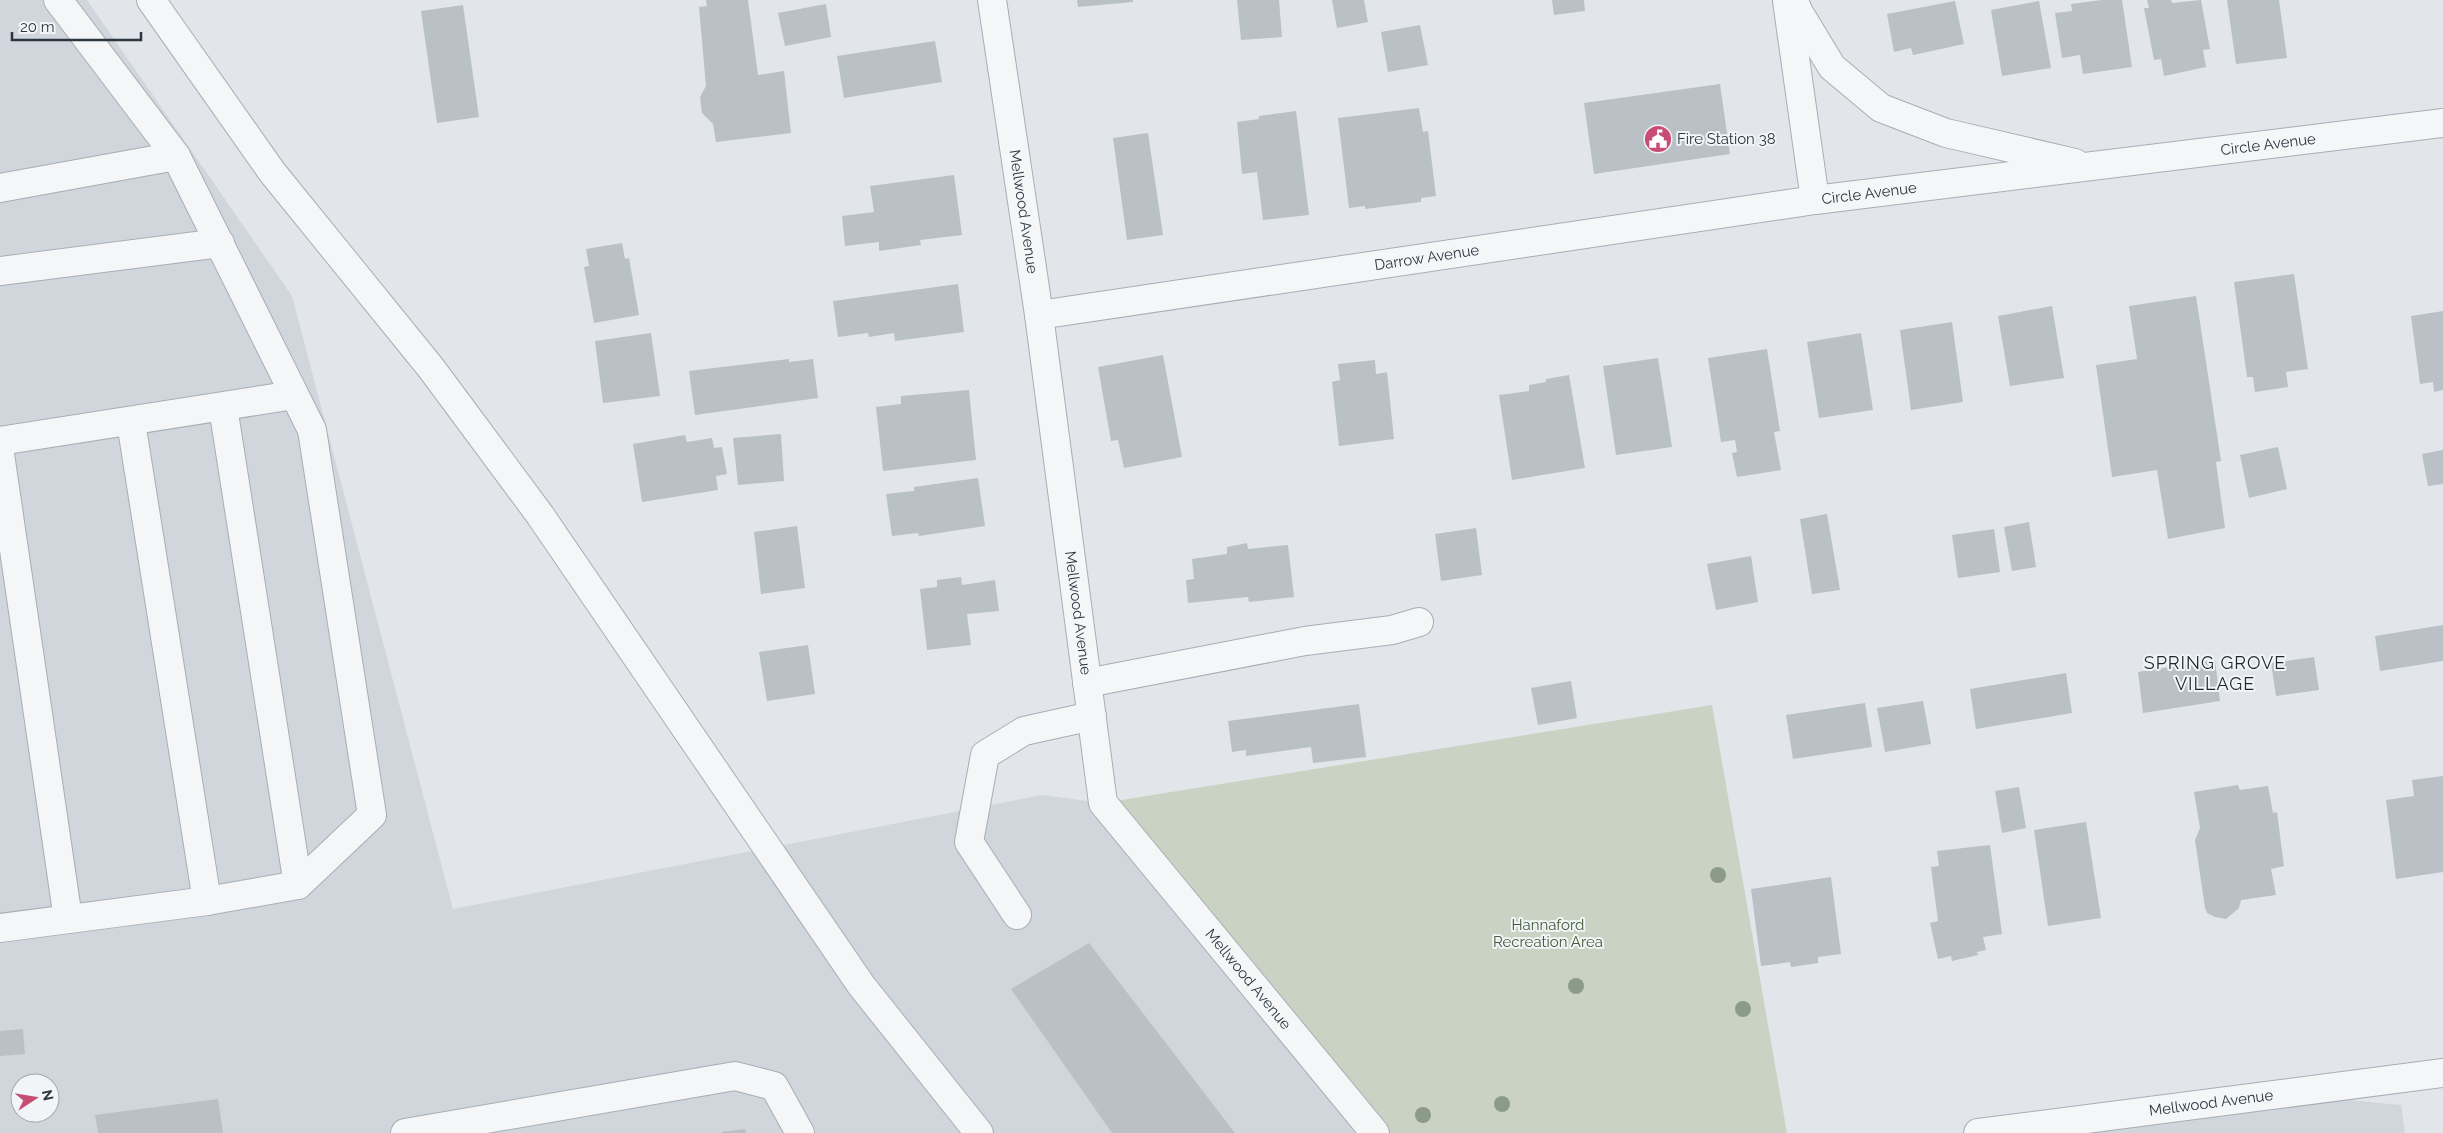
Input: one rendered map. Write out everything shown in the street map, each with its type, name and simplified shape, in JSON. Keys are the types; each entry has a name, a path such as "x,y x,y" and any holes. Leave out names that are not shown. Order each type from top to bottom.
{"street":[{"path":"0,928 207,901 298,885 372,815 312,430 176,156 58,0"},
{"path":"151,0 272,172 431,368 540,514 861,984 978,1133"},
{"name":"Mellwood Avenue","path":"992,0 1039,315 1103,803 1375,1133"},
{"name":"Circle Avenue","path":"1787,0 1815,200 2443,123"},
{"name":"Circle Avenue","path":"1794,0 1798,11 1832,66 1881,108 1946,133 2093,167"},
{"path":"0,188 176,156"},
{"name":"Darrow Avenue","path":"1039,315 1815,200"},
{"path":"0,271 220,243"},
{"path":"0,441 294,395"},
{"path":"223,407 298,885"},
{"path":"131,422 207,901"},
{"path":"0,454 68,919"},
{"path":"1087,683 1305,641 1392,630 1419,622"},
{"path":"1016,915 969,842 986,755 1024,731 1092,716"},
{"name":"Mellwood Avenue","path":"1978,1133 2443,1073"},
{"path":"405,1133 735,1076 774,1086 800,1133"}],"shaded area":[{"path":"0,0 87,0 292,296 453,909 1042,795 1103,803 1375,1133 0,1133"},
{"path":"2284,1094 2401,1105 2405,1133 1978,1133"}],"green space":[{"name":"Hannaford Recreation Area","path":"1712,705 1787,1133 1375,1133 1103,803"}],"building":[{"path":"706,0 748,0 758,75 784,71 791,133 716,142 713,124 702,113 700,97 706,86 699,7 707,6"},
{"path":"1077,0 1133,0 1133,2 1078,7"},
{"path":"1237,0 1279,0 1282,37 1241,40"},
{"path":"1332,0 1364,0 1368,22 1337,28"},
{"path":"1552,0 1584,0 1585,11 1554,15"},
{"path":"2102,0 2122,0 2132,67 2083,74 2080,55 2062,58 2055,13 2072,11 2071,4"},
{"path":"2147,0 2171,0 2172,3 2201,0 2210,49 2203,50 2206,67 2164,76 2161,59 2154,60 2144,8 2149,8"},
{"path":"2227,0 2279,0 2287,58 2236,64"},
{"path":"1955,1 1964,44 1913,55 1911,48 1894,52 1887,14"},
{"path":"2039,1 2051,68 2002,76 1991,10"},
{"path":"826,4 831,37 785,46 778,13"},
{"path":"463,5 479,117 437,123 421,11"},
{"path":"1420,25 1428,65 1388,72 1381,32"},
{"path":"935,41 942,82 844,98 837,56"},
{"name":"Fire Station 38","path":"1720,84 1730,154 1594,174 1584,103"},
{"path":"1419,108 1423,132 1428,131 1436,196 1421,198 1421,202 1365,209 1365,206 1349,208 1338,118"},
{"path":"1296,111 1309,215 1263,220 1257,172 1242,174 1237,122 1259,119 1259,116"},
{"path":"1148,133 1163,235 1127,240 1113,138"},
{"path":"954,175 962,235 920,240 921,245 879,251 879,242 845,246 842,216 874,212 870,186"},
{"path":"622,243 625,259 629,258 639,315 594,323 584,267 589,266 586,249"},
{"path":"2294,274 2308,369 2286,372 2288,387 2255,392 2253,377 2247,377 2234,282"},
{"path":"958,284 964,332 895,341 894,333 869,337 868,333 838,337 833,301"},
{"path":"2196,296 2221,461 2216,462 2225,528 2168,539 2157,470 2112,477 2096,365 2137,359 2129,306"},
{"path":"2052,306 2064,378 2010,386 1998,316"},
{"path":"2443,311 2443,390 2434,392 2433,382 2420,384 2411,316"},
{"path":"1952,322 1963,402 1911,410 1900,330"},
{"path":"651,333 660,396 603,403 595,341"},
{"path":"1861,333 1873,410 1819,418 1807,342"},
{"path":"1767,349 1780,431 1774,432 1781,470 1737,477 1732,453 1737,452 1735,440 1721,442 1708,358"},
{"path":"1163,355 1182,457 1124,468 1118,440 1111,441 1098,367"},
{"path":"1658,358 1672,447 1616,455 1603,366"},
{"path":"789,359 789,362 813,359 818,398 695,415 689,371"},
{"path":"1375,360 1376,374 1387,372 1394,439 1339,446 1332,382 1340,380 1338,364"},
{"path":"1569,375 1585,468 1512,480 1499,395 1529,391 1529,385 1546,382 1546,379"},
{"path":"969,390 976,460 883,471 876,407 901,404 901,396"},
{"path":"781,434 784,481 738,485 733,438"},
{"path":"685,435 687,442 712,438 714,448 722,447 727,474 716,476 718,490 642,502 633,444"},
{"path":"2278,447 2287,489 2249,498 2240,455"},
{"path":"2443,450 2443,484 2428,486 2422,454"},
{"path":"978,478 985,526 919,536 918,533 892,536 886,494 914,491 914,487"},
{"path":"1827,514 1840,590 1812,594 1800,519"},
{"path":"2029,522 2036,567 2012,571 2004,527"},
{"path":"797,526 805,588 761,594 754,532"},
{"path":"1476,528 1482,575 1441,581 1435,534"},
{"path":"1994,529 2000,572 1958,578 1952,535"},
{"path":"1247,543 1248,549 1288,545 1294,597 1249,602 1248,597 1188,603 1186,580 1194,579 1192,559 1227,554 1227,547"},
{"path":"1751,556 1758,602 1716,610 1707,564"},
{"path":"961,577 962,585 995,580 999,611 967,614 971,645 927,650 920,589 937,587 937,580"},
{"path":"2443,625 2443,661 2380,671 2375,636"},
{"path":"808,645 815,694 767,701 759,652"},
{"path":"2314,657 2319,690 2276,696 2271,663"},
{"path":"2215,660 2220,701 2143,713 2138,672"},
{"path":"2066,673 2072,713 1976,729 1970,689"},
{"path":"1571,681 1577,718 1538,725 1531,688"},
{"path":"1923,701 1931,744 1885,752 1877,708"},
{"path":"1865,703 1872,747 1793,759 1786,715"},
{"path":"1359,704 1366,757 1313,763 1311,747 1246,756 1246,750 1232,752 1228,721"},
{"path":"2443,776 2443,872 2396,879 2386,800 2414,796 2412,780"},
{"path":"2238,785 2240,790 2268,786 2273,813 2277,812 2284,866 2271,869 2276,895 2241,900 2239,908 2226,919 2207,913 2205,908 2195,840 2200,828 2194,792"},
{"path":"2019,787 2026,828 2002,833 1995,791"},
{"path":"2086,822 2101,918 2048,926 2034,830"},
{"path":"1990,845 2002,934 1983,937 1986,950 1977,952 1978,955 1952,961 1951,956 1938,959 1930,923 1938,921 1931,867 1939,866 1937,851"},
{"path":"1831,877 1841,954 1818,957 1818,963 1791,967 1790,962 1761,966 1751,889"},
{"path":"1089,943 1235,1133 1112,1133 1011,989"},
{"path":"23,1029 25,1054 0,1056 0,1031"},
{"path":"218,1099 223,1133 98,1133 95,1115"},
{"path":"745,1129 746,1133 722,1133 722,1132"}],"place":[{"name":"Fire Station 38","path":"1658,139"}],"district":[{"name":"SPRING GROVE VILLAGE","path":"2215,673"}]}
